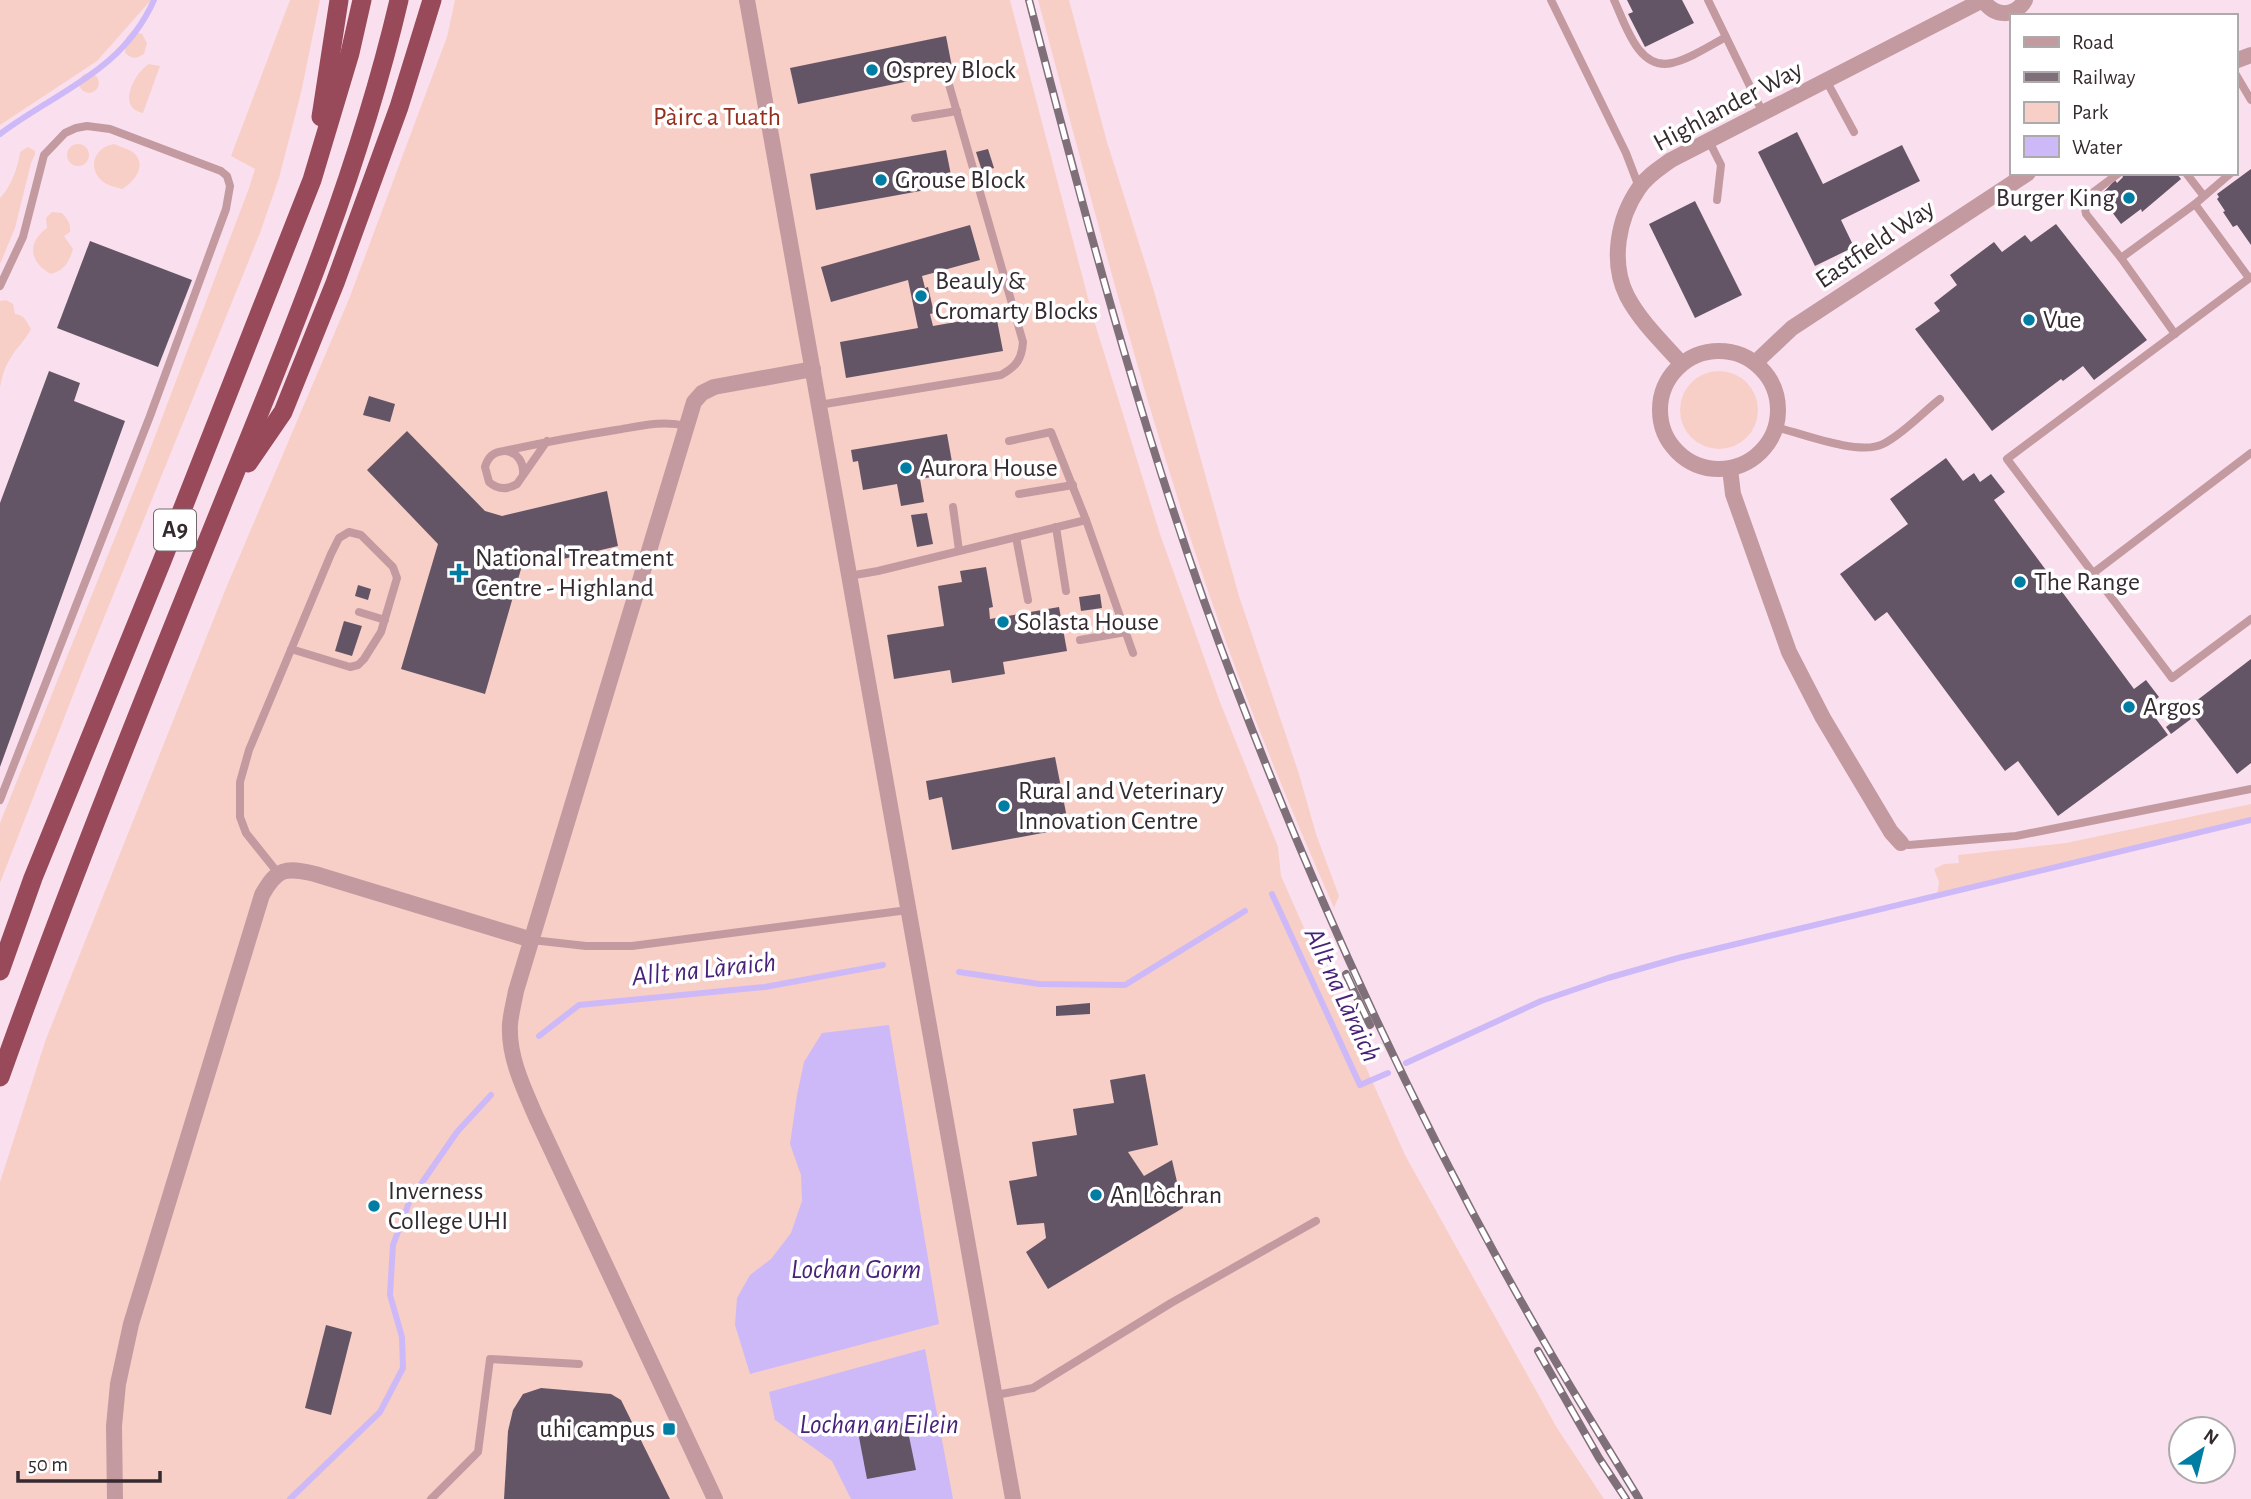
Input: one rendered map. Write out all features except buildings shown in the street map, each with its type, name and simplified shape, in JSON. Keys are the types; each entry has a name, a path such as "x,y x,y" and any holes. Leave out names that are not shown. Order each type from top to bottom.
{"highway":[{"name":"A9","path":"312,180 339,0"},
{"name":"A9","path":"0,971 33,878 312,180 350,53 362,0"},
{"name":"A9","path":"0,1077 57,918 305,302 336,217 370,109 400,0"},
{"name":"A9","path":"225,497 283,412 370,190 432,0"}],"street":[{"path":"747,0 1013,1499"},
{"path":"1983,0 1994,12 2010,13 2021,9"},
{"name":"Highlander Way","path":"1681,363 1637,310 1627,295 1621,276 1618,253 1621,227 1639,187 1671,160 1983,0"},
{"name":"Eastfield Way","path":"1755,363 1792,328 2025,175"},
{"path":"1726,351 1755,363 1773,385 1779,413 1776,427 1766,446 1750,461 1730,469 1711,469 1693,464 1677,453 1665,437 1660,422 1662,390 1681,363 1694,355 1726,351"},
{"path":"715,1499 520,1080 511,1046 510,1023 516,991 694,402 715,387 813,369"},
{"path":"1730,469 1733,494 1790,652 1823,718 1891,832 1901,843"},
{"path":"115,1499 114,1426 118,1384 131,1324 261,895 270,879 278,873 296,870 315,874 532,940"}],"lane":[{"path":"1550,0 1626,153 1639,187"},
{"path":"1614,0 1639,50 1656,63 1674,63 1726,37"},
{"path":"1708,0 1763,113"},
{"path":"2237,76 2251,100"},
{"path":"819,405 1002,375 1013,369 1019,361 1023,342 948,80"},
{"path":"1827,82 1854,132"},
{"path":"915,118 957,111"},
{"path":"0,286 23,237 44,155 65,133 87,126 110,129 227,176 230,186 226,209 195,296 0,800"},
{"path":"1709,141 1721,165 1717,200"},
{"path":"2116,175 2091,194 2084,204 2086,214 2175,334"},
{"path":"2188,175 2203,195"},
{"path":"2121,258 2195,204 2228,175"},
{"path":"2195,204 2250,277 2007,459 2091,574 2172,678 2251,619"},
{"path":"1776,427 1871,449 1885,443 1940,399"},
{"path":"547,441 517,484 500,489 489,482 485,473 487,461 496,452 547,441 661,423 687,427"},
{"path":"1009,441 1051,432 1086,520 1133,653"},
{"path":"503,451 510,451 519,458 523,469 522,477"},
{"path":"2091,574 2251,453"},
{"path":"1020,494 1073,485"},
{"path":"953,507 960,550"},
{"path":"849,576 1086,520"},
{"path":"1056,527 1066,591"},
{"path":"278,873 246,833 240,817 240,782 249,750 291,649 339,538 349,532 361,535 393,567 397,578 381,632 358,665 349,667 291,649"},
{"path":"1016,537 1028,600"},
{"path":"359,612 386,620"},
{"path":"1080,639 1126,632"},
{"path":"1901,843 1909,845 2016,836 2251,789"},
{"path":"532,940 586,946 632,946 908,910"},
{"path":"996,1395 1033,1388 1171,1303 1316,1221"},
{"path":"432,1499 478,1452 490,1359 579,1364"}],"green space":[{"path":"0,0 151,0 97,61 0,125"},
{"path":"290,0 320,0 301,93 279,178 260,233 82,672 0,883 0,823 143,468 249,188 255,169 231,156"},
{"name":"Pàirc a Tuath","path":"455,0 1010,0 1093,317 1160,534 1220,702 1278,847 1281,876 1405,1155 1557,1428 1604,1499 0,1499 0,1182 46,1039 226,588 349,299 447,37"},
{"path":"1038,0 1069,0 1107,142 1154,291 1239,596 1299,774 1316,834 1339,896 1334,908 1287,799 1229,651 1166,462 1121,309"},
{"path":"132,31 142,34 147,43 144,54 136,57 125,53 126,38"},
{"path":"149,64 160,66 143,113 135,110 129,98 133,82"},
{"path":"89,73 96,76 99,83 96,90 89,93 82,90 79,83 82,76"},
{"path":"74,144 82,144 89,151 89,159 82,166 74,166 67,159 67,151"},
{"path":"114,144 133,152 140,164 134,179 122,189 105,183 99,178 94,166 94,160 101,150"},
{"path":"28,147 35,151 35,154 15,228 0,264 0,198 13,176 20,152"},
{"path":"52,212 62,213 69,222 70,232 64,236 73,249 66,265 51,274 39,264 33,252 36,240 47,228 46,218"},
{"path":"6,300 13,304 15,314 23,317 31,329 8,362 0,388 0,301"},
{"path":"1719,371 1734,374 1747,382 1755,395 1758,410 1755,425 1747,438 1734,446 1719,449 1704,446 1691,438 1683,425 1680,410 1683,395 1691,382 1704,374"},
{"path":"2251,804 2251,822 1937,895 1939,882 1934,869 1944,864 1959,863 1958,855 2066,843"}],"water":[{"name":"Lochan Gorm","path":"889,1025 939,1324 750,1374 735,1325 737,1298 750,1275 771,1259 791,1233 802,1201 801,1175 790,1144 804,1062 822,1033"},
{"name":"Lochan an Eilein","path":"925,1349 953,1499 851,1499 832,1461 775,1420 769,1392"}],"waterway":[{"path":"0,134 106,63 141,25 154,0"},
{"path":"1406,1063 1541,1001 1608,978 1678,958 2251,820"},
{"name":"Allt na Làraich","path":"1272,894 1360,1085 1388,1073"},
{"name":"Allt na Làraich","path":"959,972 1039,984 1125,985 1245,911"},
{"name":"Allt na Làraich","path":"539,1036 579,1005 765,987 883,965"},
{"name":"Allt na Làraich","path":"290,1499 380,1412 403,1368 402,1337 390,1295 393,1245 410,1200 457,1132 491,1095"}],"railway":[{"path":"1029,0 1098,261 1149,433 1205,604 1269,773 1340,940 1417,1105 1501,1266 1639,1499"},
{"path":"1346,974 1370,1025"},
{"path":"1538,1351 1599,1458 1626,1499"}],"place":[{"name":"Osprey Block","path":"872,70"},
{"name":"Grouse Block","path":"881,180"},
{"name":"Burger King","path":"2129,198"},
{"name":"Beauly & Cromarty Blocks","path":"921,296"},
{"name":"Vue","path":"2029,320"},
{"name":"Aurora House","path":"906,468"},
{"name":"National Treatment Centre - Highland","path":"459,573"},
{"name":"The Range","path":"2020,582"},
{"name":"Solasta House","path":"1003,622"},
{"name":"Argos","path":"2129,707"},
{"name":"Rural and Veterinary Innovation Centre","path":"1004,806"},
{"name":"An Lòchran","path":"1096,1195"},
{"name":"Inverness College UHI","path":"374,1206"},
{"name":"uhi campus","path":"669,1429"}]}
